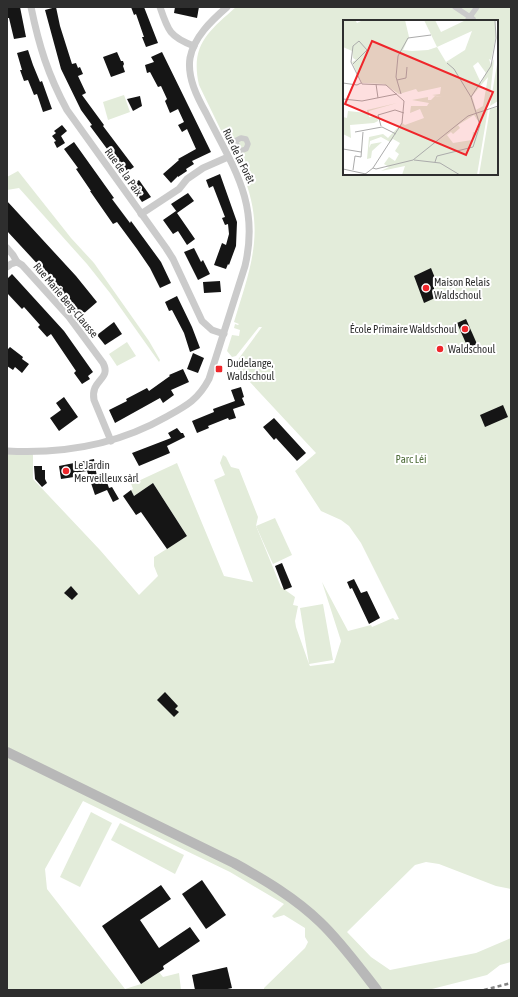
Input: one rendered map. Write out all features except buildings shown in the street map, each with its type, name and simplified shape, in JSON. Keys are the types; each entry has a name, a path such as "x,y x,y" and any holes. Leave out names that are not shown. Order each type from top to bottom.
{"main road":[{"path":"7,752 259,876 304,908 320,922 333,935 376,990"}],"street":[{"name":"Rue de la Paix","path":"31,7 37,39 46,66 56,90 67,110 173,259 202,321 212,330 224,334"},
{"path":"160,7 168,29 173,36 180,41 194,46"},
{"name":"Rue de la Forêt","path":"7,451 33,453 65,450 111,441 160,420 194,400 202,392 209,380 249,252 250,230 246,197 228,157 199,100 190,72 190,59 200,34 227,7"},
{"path":"455,7 470,19 477,7"},
{"path":"141,214 179,189 187,179 203,168 228,157"},
{"name":"Rue Marie Berg-Clausse","path":"7,248 13,254 17,262 22,265 69,317 106,368 105,374 94,388 93,393 94,400 111,441"},
{"name":"Rue Marie Berg-Clausse","path":"7,267 17,262"}],"green space":[{"name":"Parc Léi","path":"236,7 511,7 511,889 496,886 439,864 426,862 415,865 347,932 371,957 390,970 476,953 511,938 511,962 500,965 487,975 428,990 264,990 264,988 305,948 308,942 305,937 305,928 284,915 274,918 272,916 284,904 230,872 83,801 45,869 47,889 125,989 141,984 159,972 163,977 179,973 181,990 7,990 7,451 33,453 33,479 100,550 139,595 158,576 154,566 154,557 187,536 153,483 134,496 131,490 133,489 129,478 131,477 134,483 177,463 224,576 253,582 214,480 225,475 220,463 223,455 226,457 231,467 239,469 258,517 256,526 281,587 295,597 293,605 298,606 295,621 296,627 310,666 334,663 341,641 322,582 348,631 371,625 372,627 393,618 395,620 399,619 361,543 349,526 341,520 321,511 295,471 316,453 234,365 262,327 259,327 236,356 232,357 227,351 232,335 239,336 240,330 234,328 235,324 239,324 234,322 250,268 255,235 251,199 245,180 199,85 197,59 199,49 204,40 217,24"},
{"path":"124,95 130,112 108,120 103,102"},
{"path":"18,171 71,238 94,263 149,341 160,360 159,362 110,293 87,264 19,188 7,190 7,177"},
{"path":"127,342 136,356 117,366 109,354"},
{"path":"275,518 292,555 273,564 256,526"},
{"path":"323,604 333,660 309,664 300,608"},
{"path":"91,812 112,823 80,887 60,877"},
{"path":"120,823 184,855 175,874 111,840"}],"railway":[{"path":"484,990 511,983"}],"place":[{"name":"Maison Relais Waldschoul","path":"426,288"},
{"name":"École Primaire Waldschoul","path":"465,329"},
{"name":"Waldschoul","path":"440,349"},
{"name":"Dudelange, Waldschoul","path":"219,369"},
{"name":"Le Jardin Merveilleux sàrl","path":"66,471"}]}
